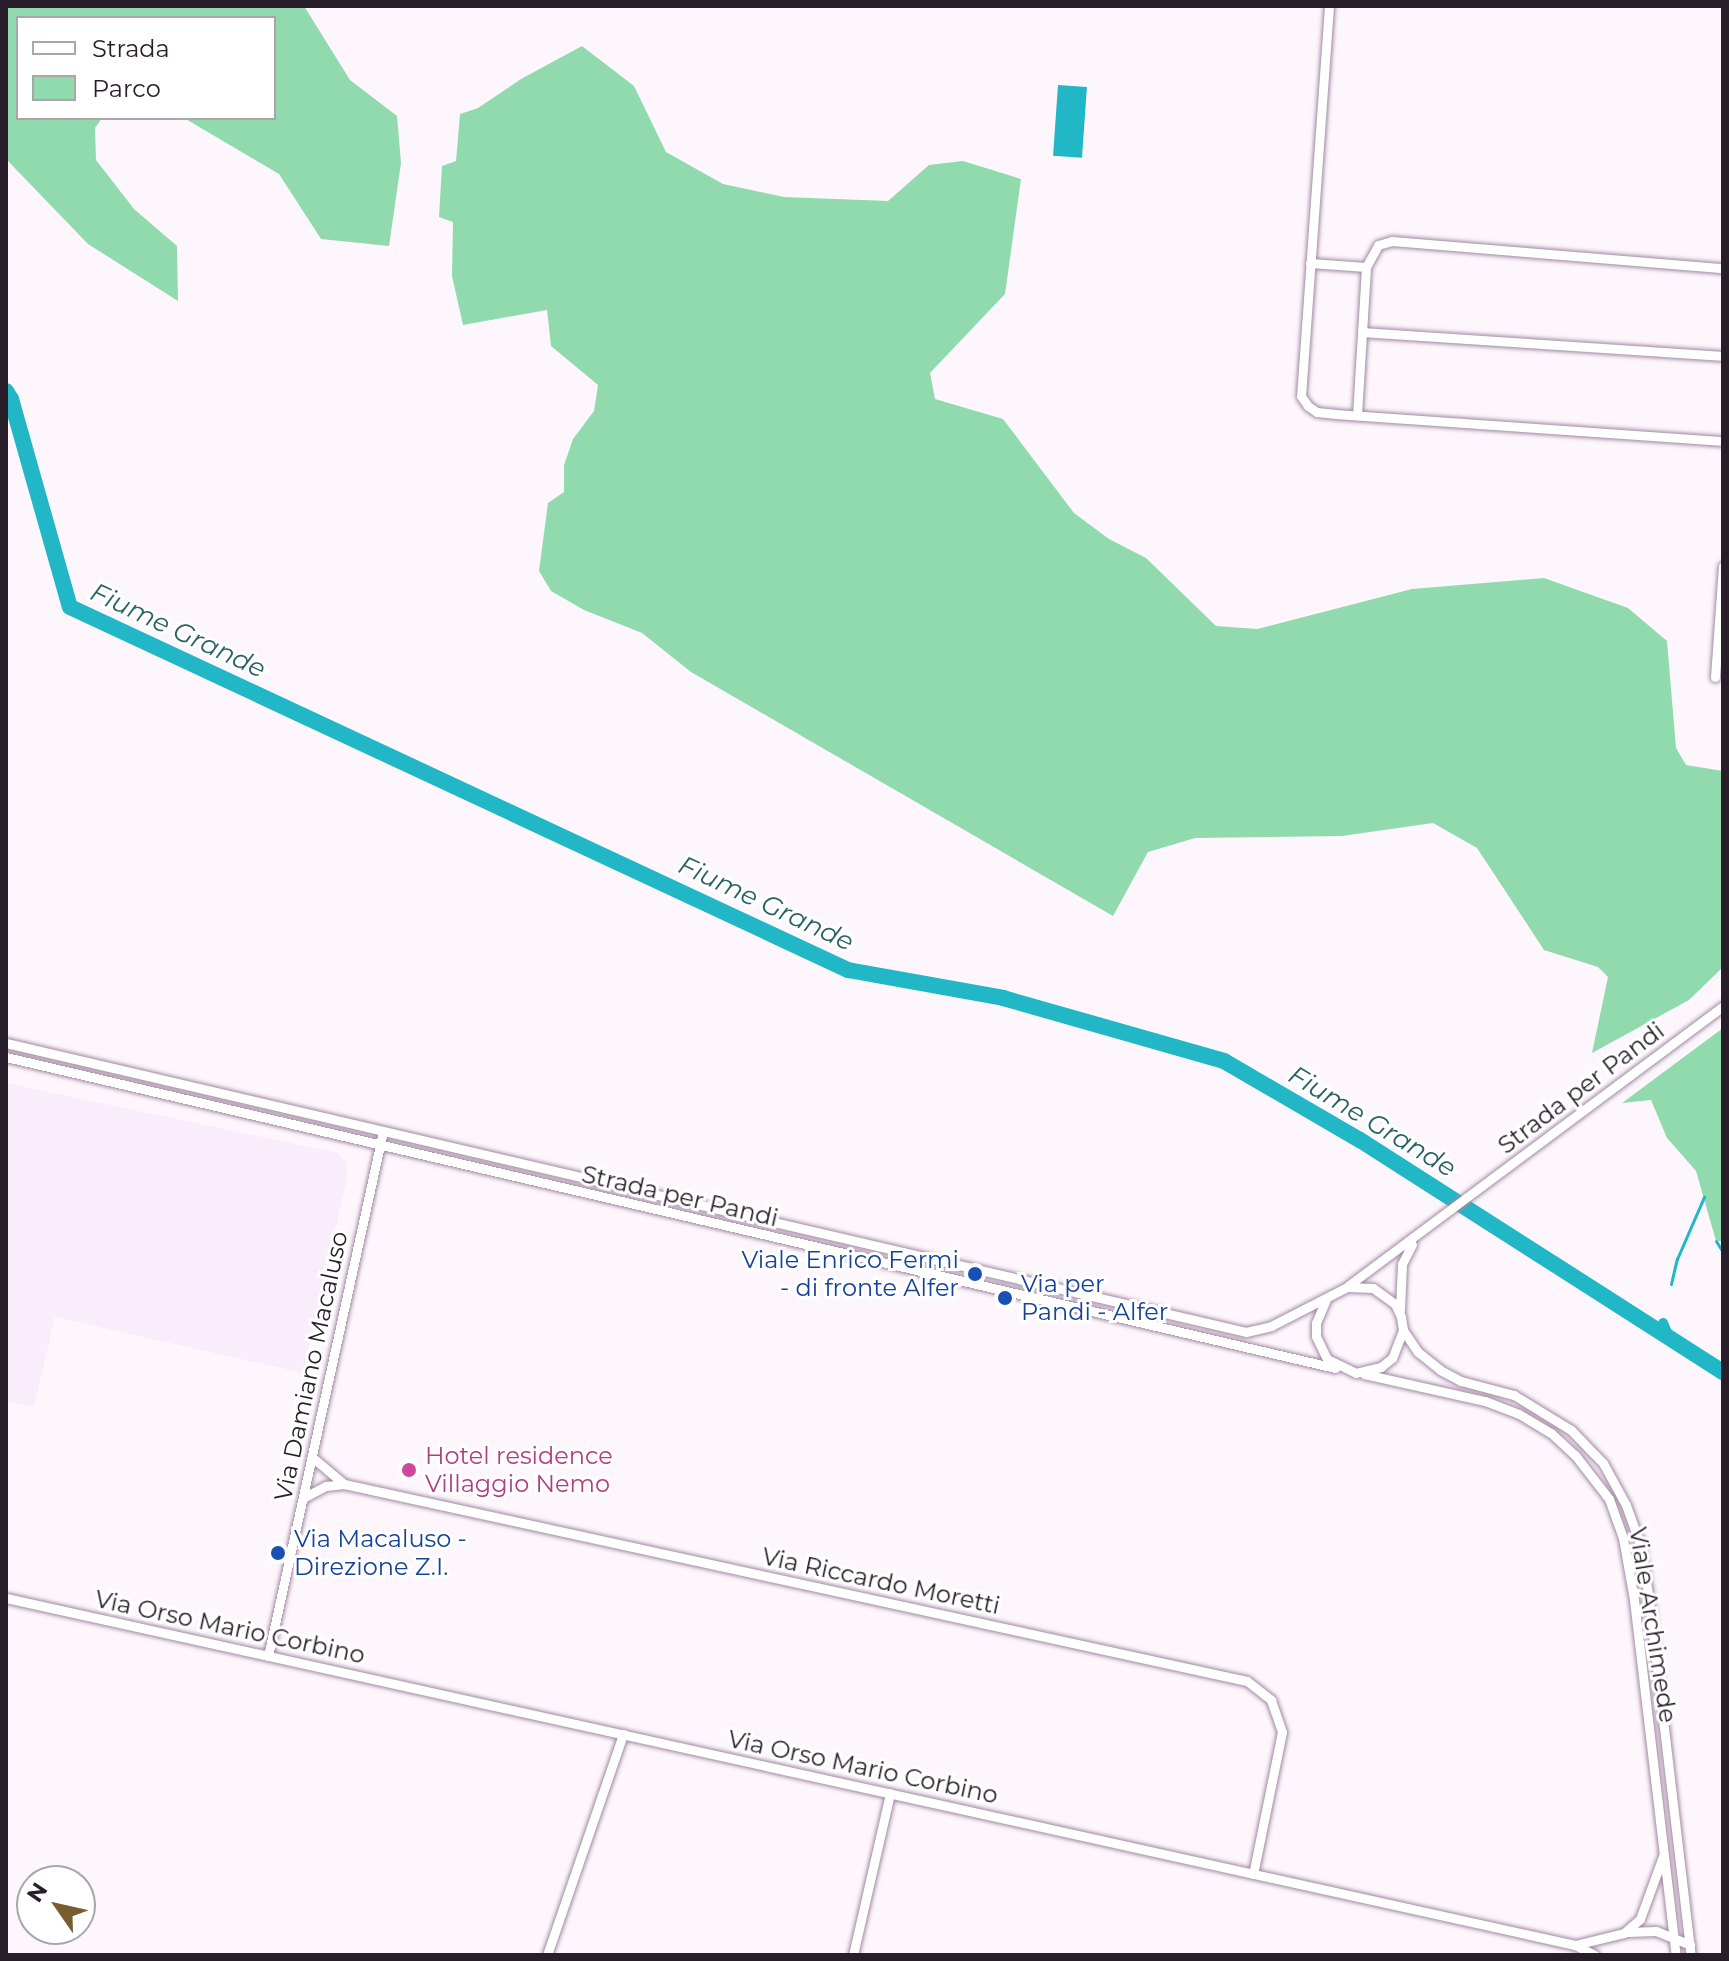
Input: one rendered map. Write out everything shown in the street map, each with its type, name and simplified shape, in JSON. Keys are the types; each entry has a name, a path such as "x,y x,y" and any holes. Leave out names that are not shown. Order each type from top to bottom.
{"street":[{"path":"1329,6 1301,396 1317,412 1723,441"},
{"path":"1357,415 1366,267 1378,245 1392,241 1723,268"},
{"path":"1310,263 1366,267"},
{"path":"1362,332 1723,356"},
{"path":"1715,677 1723,566"},
{"name":"Strada per Pandi","path":"6,1043 1246,1332 1260,1331 1347,1287 1723,1006"},
{"name":"Strada per Pandi","path":"6,1057 1351,1372"},
{"name":"Via Damiano Macaluso","path":"268,1656 383,1131"},
{"path":"1326,1300 1316,1323 1316,1336 1327,1359 1351,1372 1381,1367 1392,1358 1403,1330 1398,1297 1402,1264 1419,1235"},
{"path":"1347,1287 1373,1288 1385,1294 1401,1317"},
{"name":"Viale Archimede","path":"1403,1330 1418,1352 1440,1370 1461,1381 1514,1395 1571,1430 1603,1463 1626,1505 1640,1544 1649,1600 1690,1950"},
{"name":"Viale Archimede","path":"1351,1372 1485,1401 1519,1414 1564,1444 1600,1484 1617,1519 1628,1560 1676,1955"},
{"name":"Via Riccardo Moretti","path":"312,1457 344,1484 1247,1681 1271,1700 1282,1732 1253,1874"},
{"path":"303,1498 326,1486 344,1484"},
{"name":"Via Orso Mario Corbino","path":"6,1598 1575,1945 1624,1933 1656,1931 1690,1950"},
{"path":"547,1955 623,1734"},
{"path":"853,1955 890,1793"},
{"path":"1624,1933 1640,1919 1649,1903 1663,1856"},
{"path":"1575,1945 1595,1955"},
{"path":"1676,1955 1690,1950"}],"shaded area":[{"path":"6,1083 338,1153 347,1163 347,1179 303,1373 55,1317 34,1407 6,1401"}],"green space":[{"path":"6,6 304,6 350,80 397,116 401,163 389,246 321,239 279,174 187,120 276,120 276,16 16,16 16,120 101,120 95,128 96,160 134,209 177,246 178,301 88,244 6,159"},
{"path":"582,46 634,86 666,152 723,184 784,197 888,201 929,165 963,161 1021,179 1005,294 930,373 935,399 1003,419 1074,513 1109,539 1146,558 1216,626 1257,629 1412,589 1544,578 1628,608 1667,641 1676,748 1686,765 1723,771 1723,967 1689,1000 1592,1053 1608,977 1598,967 1544,950 1477,848 1433,823 1342,836 1195,838 1148,852 1113,916 691,672 642,633 584,610 551,591 539,571 548,503 564,492 564,465 573,439 594,411 598,385 551,346 547,310 463,325 452,276 453,222 439,217 442,166 456,161 460,114 478,108 521,79"},
{"path":"1723,1028 1723,1241 1716,1241 1696,1171 1667,1138 1651,1100 1622,1103"}],"water":[{"path":"1058,85 1087,87 1082,158 1053,156"}],"waterway":[{"name":"Fiume Grande","path":"6,391 11,399 70,607 848,970 1003,998 1224,1061 1360,1140 1723,1372"},
{"path":"1671,1284 1677,1259 1704,1197"},
{"name":"Fiume Grande","path":"1716,1241 1723,1252"},
{"path":"1663,1323 1668,1334"}],"place":[{"name":"Viale Enrico Fermi - di fronte Alfer","path":"975,1274"},
{"name":"Via per Pandi - Alfer","path":"1005,1298"},
{"name":"Hotel residence Villaggio Nemo","path":"409,1470"},
{"name":"Via Macaluso - Direzione Z.I.","path":"278,1553"}]}
